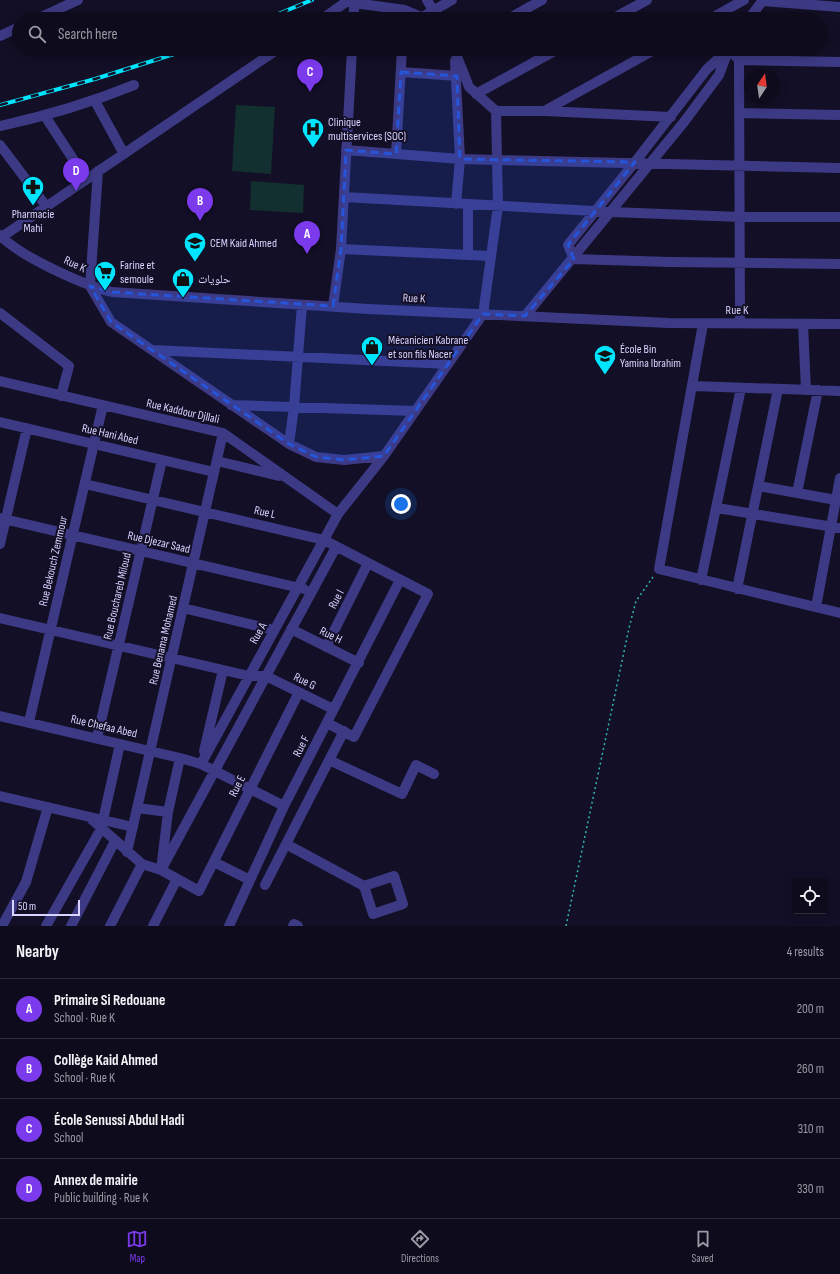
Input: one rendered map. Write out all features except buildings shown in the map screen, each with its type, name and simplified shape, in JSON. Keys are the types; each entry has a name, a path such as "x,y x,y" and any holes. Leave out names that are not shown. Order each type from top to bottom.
{"street":[{"path":"52,12 78,0"},
{"path":"427,0 434,12"},
{"path":"439,12 452,0"},
{"path":"521,12 542,0"},
{"path":"625,12 647,0"},
{"path":"723,12 744,0"},
{"path":"754,12 762,0 840,7"},
{"path":"839,0 840,14"},
{"path":"351,1 353,12"},
{"path":"333,12 351,1 396,12"},
{"path":"0,36 12,30"},
{"path":"1,236 98,172 268,56"},
{"path":"333,306 341,249 352,56"},
{"path":"396,154 402,56"},
{"path":"455,56 457,76 460,159 456,204"},
{"path":"457,56 469,87 496,111 546,111 670,117"},
{"path":"476,94 545,56"},
{"path":"546,111 644,56"},
{"path":"574,259 568,245 636,162 707,70 722,56"},
{"path":"525,316 612,212 719,75 726,56"},
{"path":"735,56 738,60 741,263 740,323"},
{"path":"738,60 840,62"},
{"path":"401,72 457,76"},
{"path":"0,126 45,116 95,101 134,85"},
{"path":"95,101 124,154"},
{"path":"483,314 498,206 496,111"},
{"path":"739,113 840,115"},
{"path":"45,116 86,179"},
{"path":"0,145 46,206"},
{"path":"346,150 460,159 636,162 739,167 840,168"},
{"path":"98,172 90,286 111,322 288,444 316,457 344,460 384,456"},
{"path":"344,197 612,212 740,217 840,217"},
{"path":"468,204 468,255"},
{"name":"Rue K","path":"1,236 24,252 64,274 90,286 112,292 302,305 703,324 840,324"},
{"path":"341,249 491,256"},
{"path":"574,259 840,264"},
{"path":"288,444 294,407 302,305"},
{"path":"0,313 69,366 61,396"},
{"name":"Rue A","path":"201,764 338,514 384,456 483,314"},
{"path":"703,324 659,569 840,613"},
{"path":"803,324 806,390"},
{"path":"153,350 448,364"},
{"name":"Rue Kaddour Djllali","path":"0,381 223,433 338,514"},
{"path":"692,386 840,391"},
{"path":"701,580 741,388"},
{"path":"737,589 778,389"},
{"path":"797,493 818,390"},
{"name":"Rue Bekouch Zemmour","path":"29,722 103,405"},
{"path":"231,405 415,411"},
{"name":"Rue Hani Abed","path":"0,422 214,472"},
{"path":"0,544 3,519 27,428"},
{"name":"Rue Benama Mohamed","path":"127,852 223,433"},
{"name":"Rue Bouchareb Miloud","path":"97,738 162,460"},
{"path":"217,461 287,478"},
{"path":"816,607 836,527 836,500 840,478"},
{"name":"Rue L","path":"85,484 324,540 428,594 354,737 344,731"},
{"path":"759,486 836,500"},
{"path":"717,508 836,527"},
{"name":"Rue Djezar Saad","path":"3,519 312,591"},
{"path":"161,870 336,547"},
{"name":"Rue I","path":"326,647 368,563"},
{"name":"Rue F","path":"229,926 284,806 333,709 359,663 400,580"},
{"name":"Rue H","path":"183,608 290,632 359,663"},
{"path":"0,618 249,676 266,676"},
{"path":"201,764 223,670"},
{"name":"Rue G","path":"266,676 333,709"},
{"name":"Rue E","path":"177,879 199,891 299,692"},
{"name":"Rue Chefaa Abed","path":"0,716 201,764 284,806"},
{"path":"265,885 344,731 327,723"},
{"path":"46,926 101,824 120,744"},
{"path":"161,870 168,812 180,758"},
{"path":"329,760 402,794 416,765 434,774"},
{"path":"0,796 89,817 101,824 115,841 142,864 161,870 177,879 153,926"},
{"path":"1,926 26,882 48,807"},
{"path":"137,808 168,812"},
{"path":"101,824 133,827"},
{"path":"71,926 115,841"},
{"path":"286,844 364,886"},
{"path":"214,862 250,880"},
{"path":"110,926 142,864"},
{"path":"293,926 294,924 298,926"}],"path":[{"path":"566,926 632,615 636,601 659,569"}],"highlighted area":[{"path":"401,72 457,76 460,159 635,162 568,245 574,259 525,316 483,314 384,456 344,460 316,457 289,444 111,322 90,286 112,292 333,306 341,249 346,150 396,154"}],"green space":[{"path":"236,105 275,107 271,174 232,171"},
{"path":"251,181 304,185 303,213 250,210"}],"railway":[{"path":"283,12 312,0"},
{"path":"0,105 95,79 168,56"}],"place":[{"name":"École Senussi Abdul Hadi","path":"310,92"},
{"name":"Clinique multiservices (SOC)","path":"313,148"},
{"name":"Annex de mairie","path":"76,191"},
{"name":"Pharmacie Mahi","path":"33,206"},
{"name":"Collège Kaid Ahmed","path":"200,221"},
{"name":"Primaire Si Redouane","path":"307,254"},
{"name":"CEM Kaid Ahmed","path":"195,262"},
{"name":"Farine et semoule","path":"105,292"},
{"name":"حلويات","path":"183,298"},
{"name":"Mécanicien Kabrane et son fils Nacer","path":"372,366"},
{"name":"École Bin Yamina Ibrahim","path":"605,376"}]}
